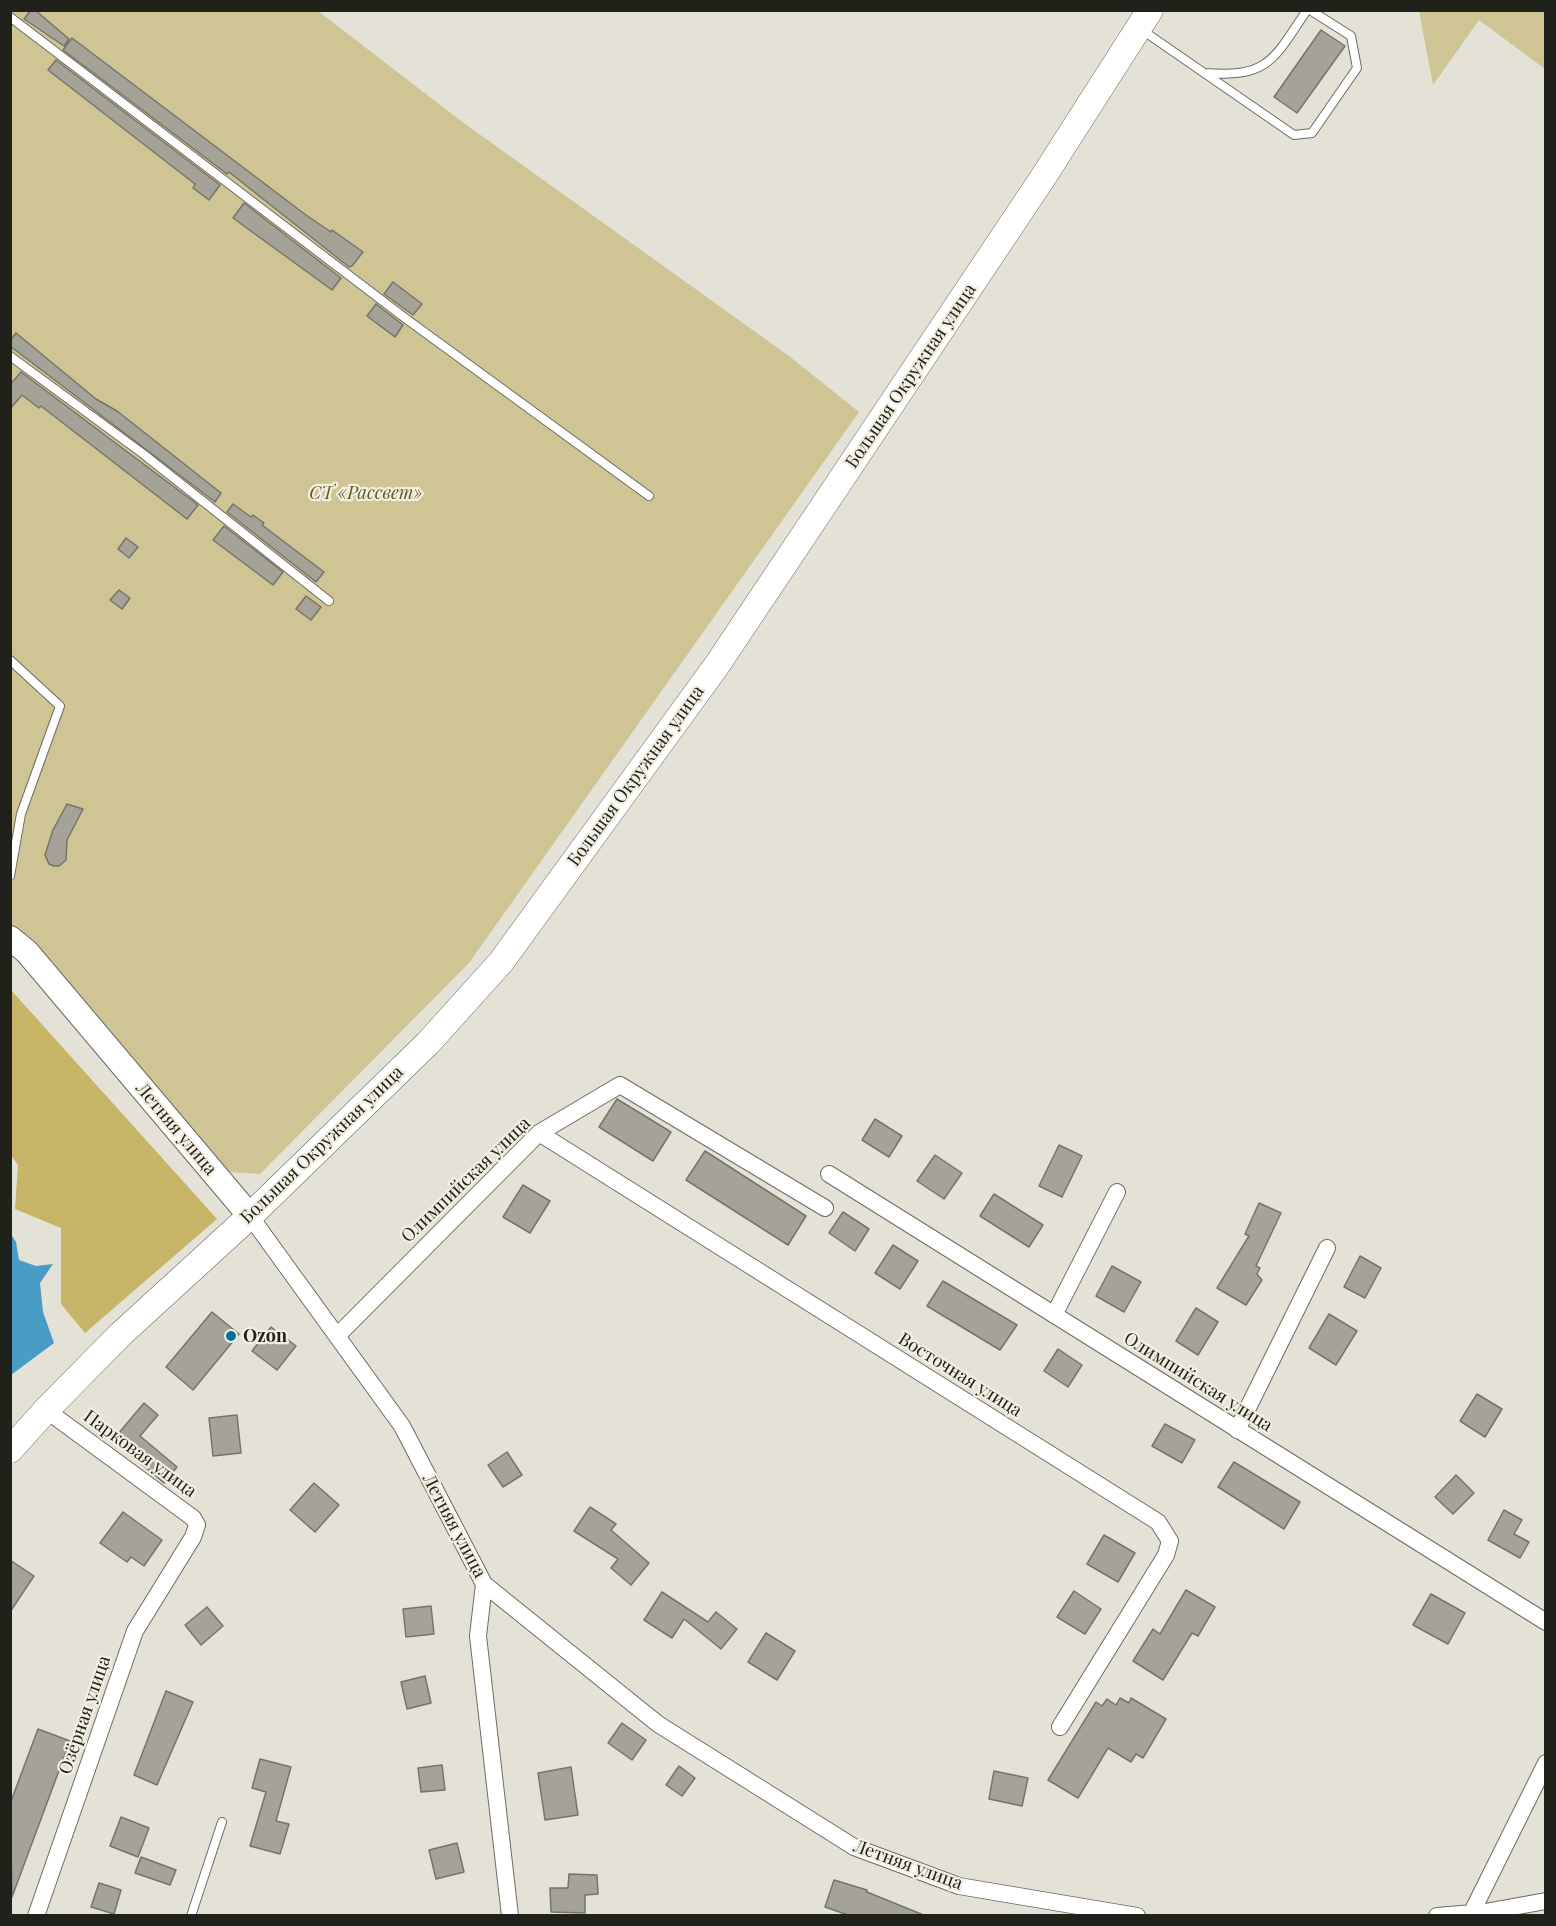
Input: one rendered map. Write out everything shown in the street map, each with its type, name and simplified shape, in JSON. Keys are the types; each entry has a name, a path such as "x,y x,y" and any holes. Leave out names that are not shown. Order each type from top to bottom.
{"main road":[{"name":"Большая Окружная улица","path":"10,1450 45,1410 121,1334 250,1216 428,1043 501,962 717,665 1036,189 1145,19"}],"street":[{"name":"Летняя улица","path":"10,938 27,952 250,1216 402,1426 484,1584 658,1724 854,1847 959,1886 1137,1916"},
{"name":"Олимпийская улица","path":"337,1336 539,1133 620,1085 825,1208"},
{"name":"Восточная улица","path":"539,1133 1158,1522 1170,1541 1166,1555 1060,1727"},
{"name":"Олимпийская улица","path":"829,1174 1545,1622"},
{"path":"1054,1315 1117,1192"},
{"path":"1237,1430 1327,1248"},
{"name":"Парковая улица","path":"45,1410 193,1518 197,1525 193,1537"},
{"name":"Озёрная улица","path":"36,1916 135,1631 193,1537"},
{"path":"484,1584 478,1636 510,1916"},
{"path":"1471,1914 1545,1763"},
{"path":"1437,1916 1471,1914 1545,1901"}],"lane":[{"path":"1145,19 1205,73 1294,135 1312,133 1357,68 1351,36 1309,10 1271,62 1235,75 1205,73"},
{"path":"10,17 432,338 649,496"},
{"path":"10,356 142,453 329,601"},
{"path":"10,660 60,706 21,814 10,876"},
{"path":"191,1916 222,1822"}],"green space":[{"name":"СТ «Рассвет»","path":"10,11 318,11 461,121 789,356 859,412 469,963 260,1174 211,1171 11,940"},
{"path":"1419,11 1545,11 1545,69 1479,20 1433,85"}],"shaded area":[{"path":"11,990 217,1219 85,1333 61,1304 61,1228 15,1209 18,1165 10,1154"}],"water":[{"path":"11,1234 16,1242 19,1260 36,1266 53,1264 40,1283 43,1312 54,1343 11,1375"}],"building":[{"path":"31,10 35,10 69,39 64,46 24,19"},
{"path":"1321,30 1345,46 1297,113 1274,97"},
{"path":"72,38 306,215 363,252 349,267 229,172 227,174 63,50"},
{"path":"56,60 220,185 209,200 193,188 195,184 48,70"},
{"path":"244,203 341,278 332,290 233,218"},
{"path":"393,282 422,304 413,315 384,294"},
{"path":"376,304 403,325 395,337 367,316"},
{"path":"16,333 96,399 117,411 221,493 215,502 10,346 10,341"},
{"path":"21,372 198,505 187,519 41,406 39,408 22,395 10,409 10,385"},
{"path":"233,504 264,523 262,525 324,572 316,582 227,512"},
{"path":"224,526 283,572 273,585 213,540"},
{"path":"126,538 138,547 129,558 118,549"},
{"path":"119,590 130,598 122,609 110,600"},
{"path":"306,596 321,607 311,620 296,609"},
{"path":"67,804 83,809 67,840 66,860 59,866 54,866 49,864 45,855 53,830"},
{"path":"617,1099 671,1132 653,1161 599,1127"},
{"path":"875,1119 902,1136 889,1157 862,1140"},
{"path":"1059,1145 1082,1156 1062,1197 1039,1186"},
{"path":"705,1151 806,1216 788,1245 686,1180"},
{"path":"935,1155 962,1173 944,1199 917,1181"},
{"path":"523,1185 550,1201 530,1233 503,1217"},
{"path":"994,1194 1043,1225 1029,1247 980,1216"},
{"path":"1259,1203 1281,1213 1256,1266 1260,1268 1257,1274 1262,1280 1246,1305 1217,1288 1249,1236 1245,1234"},
{"path":"843,1212 869,1229 855,1251 829,1233"},
{"path":"893,1245 918,1261 900,1289 875,1273"},
{"path":"1360,1256 1381,1268 1365,1298 1344,1287"},
{"path":"1112,1266 1141,1282 1124,1312 1096,1296"},
{"path":"943,1281 1017,1325 1000,1350 927,1306"},
{"path":"1196,1308 1218,1322 1198,1355 1176,1341"},
{"path":"212,1312 239,1334 193,1390 166,1367"},
{"path":"1329,1314 1357,1331 1336,1365 1309,1348"},
{"path":"271,1327 296,1346 277,1370 252,1351"},
{"path":"1058,1349 1082,1365 1068,1387 1044,1371"},
{"path":"1477,1394 1502,1409 1485,1437 1460,1421"},
{"path":"144,1403 158,1415 140,1436 177,1467 164,1483 113,1440"},
{"path":"237,1415 241,1453 213,1456 209,1418"},
{"path":"1165,1424 1195,1440 1182,1463 1152,1446"},
{"path":"507,1452 522,1475 503,1487 488,1465"},
{"path":"1234,1462 1300,1502 1284,1529 1218,1487"},
{"path":"1456,1475 1474,1493 1453,1514 1435,1497"},
{"path":"314,1483 339,1505 315,1532 290,1510"},
{"path":"590,1507 616,1524 611,1530 649,1563 631,1585 611,1568 618,1559 574,1531"},
{"path":"1504,1510 1522,1520 1514,1534 1529,1542 1520,1558 1488,1540"},
{"path":"123,1512 162,1540 144,1566 131,1557 127,1562 100,1543"},
{"path":"1104,1535 1135,1553 1118,1582 1087,1564"},
{"path":"10,1560 34,1576 10,1612"},
{"path":"1186,1590 1215,1607 1198,1636 1192,1633 1163,1680 1133,1661 1153,1629 1160,1634"},
{"path":"1074,1591 1101,1609 1085,1634 1057,1617"},
{"path":"662,1592 708,1622 716,1612 737,1629 721,1649 684,1619 672,1638 644,1620"},
{"path":"1431,1594 1465,1613 1448,1644 1413,1625"},
{"path":"431,1606 434,1634 406,1637 403,1609"},
{"path":"207,1607 223,1626 201,1645 185,1625"},
{"path":"766,1633 795,1651 777,1680 748,1662"},
{"path":"425,1676 431,1703 407,1709 401,1682"},
{"path":"166,1691 193,1702 157,1785 134,1775"},
{"path":"1120,1698 1129,1703 1131,1698 1166,1719 1143,1758 1136,1754 1131,1762 1108,1748 1078,1798 1048,1780 1096,1702 1102,1706 1107,1699 1116,1705"},
{"path":"622,1723 646,1740 632,1760 608,1743"},
{"path":"38,1729 70,1741 12,1897 10,1804"},
{"path":"260,1759 291,1767 276,1821 289,1824 280,1854 250,1846 266,1792 252,1788"},
{"path":"442,1765 445,1790 421,1792 418,1768"},
{"path":"679,1766 695,1778 682,1796 666,1785"},
{"path":"571,1767 578,1815 545,1820 538,1773"},
{"path":"994,1771 1028,1778 1022,1806 989,1799"},
{"path":"121,1817 149,1828 138,1857 110,1846"},
{"path":"457,1843 464,1872 436,1879 429,1850"},
{"path":"141,1857 176,1870 170,1885 135,1873"},
{"path":"569,1874 597,1875 598,1894 585,1895 585,1913 551,1912 550,1888 568,1888"},
{"path":"834,1880 867,1890 867,1892 926,1916 851,1916 825,1907"},
{"path":"99,1883 121,1890 114,1914 91,1907"}],"place":[{"name":"Ozon","path":"231,1336"}]}
